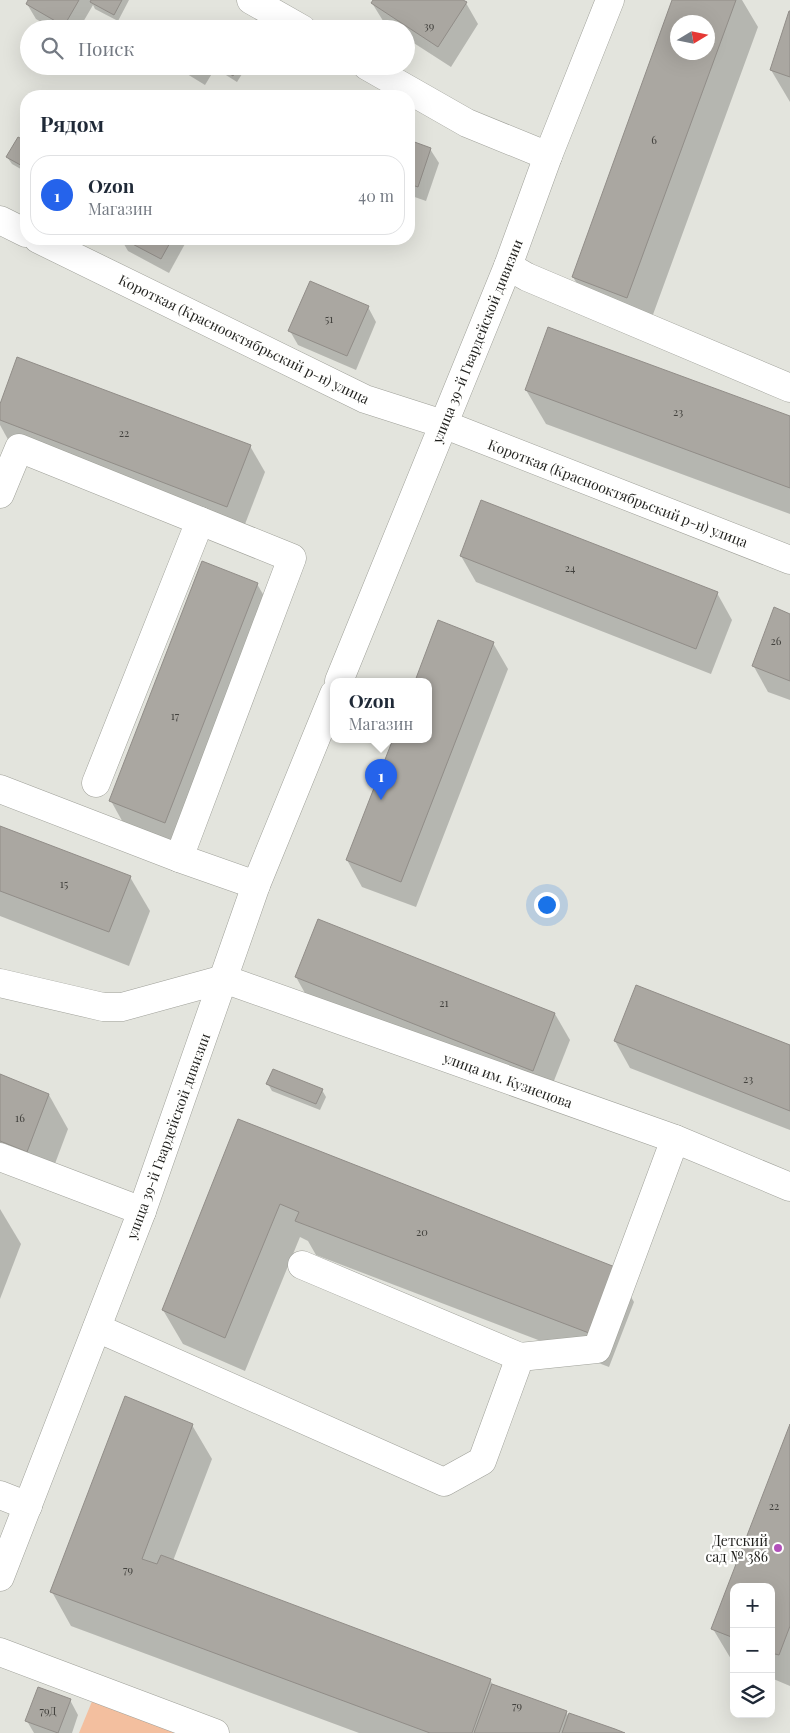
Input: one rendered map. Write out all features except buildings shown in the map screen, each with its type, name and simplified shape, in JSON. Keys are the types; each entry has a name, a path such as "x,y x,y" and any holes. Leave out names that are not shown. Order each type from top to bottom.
{"street":[{"path":"251,0 286,20"},
{"name":"улица 39-й Гвардейской дивизии","path":"340,678 508,266 548,156 610,0"},
{"path":"384,75 410,90"},
{"path":"415,93 467,123 548,156"},
{"path":"0,220 20,230"},
{"name":"Короткая (Краснооктябрьский р-н) улица","path":"50,245 365,400 443,424 790,560"},
{"path":"508,266 527,277 790,388"},
{"path":"0,494 19,448 292,558 179,858"},
{"path":"96,783 200,521"},
{"name":"улица 39-й Гвардейской дивизии","path":"0,1577 142,1211 256,885 330,704"},
{"path":"0,789 179,858 256,885"},
{"path":"0,983 103,1007 122,1007 224,979"},
{"name":"улица им. Кузнецова","path":"224,979 674,1139 790,1186"},
{"path":"302,1265 520,1357 596,1349 674,1139"},
{"path":"0,1158 142,1211"},
{"path":"96,1328 444,1482 482,1461 520,1357"},
{"path":"0,1495 28,1506"},
{"path":"0,1652 215,1733"}],"shaded area":[{"path":"95,1694 199,1733 79,1733"}],"place":[{"name":"Ozon","path":"381,800"},
{"name":"Детский сад № 386","path":"778,1548"}]}
